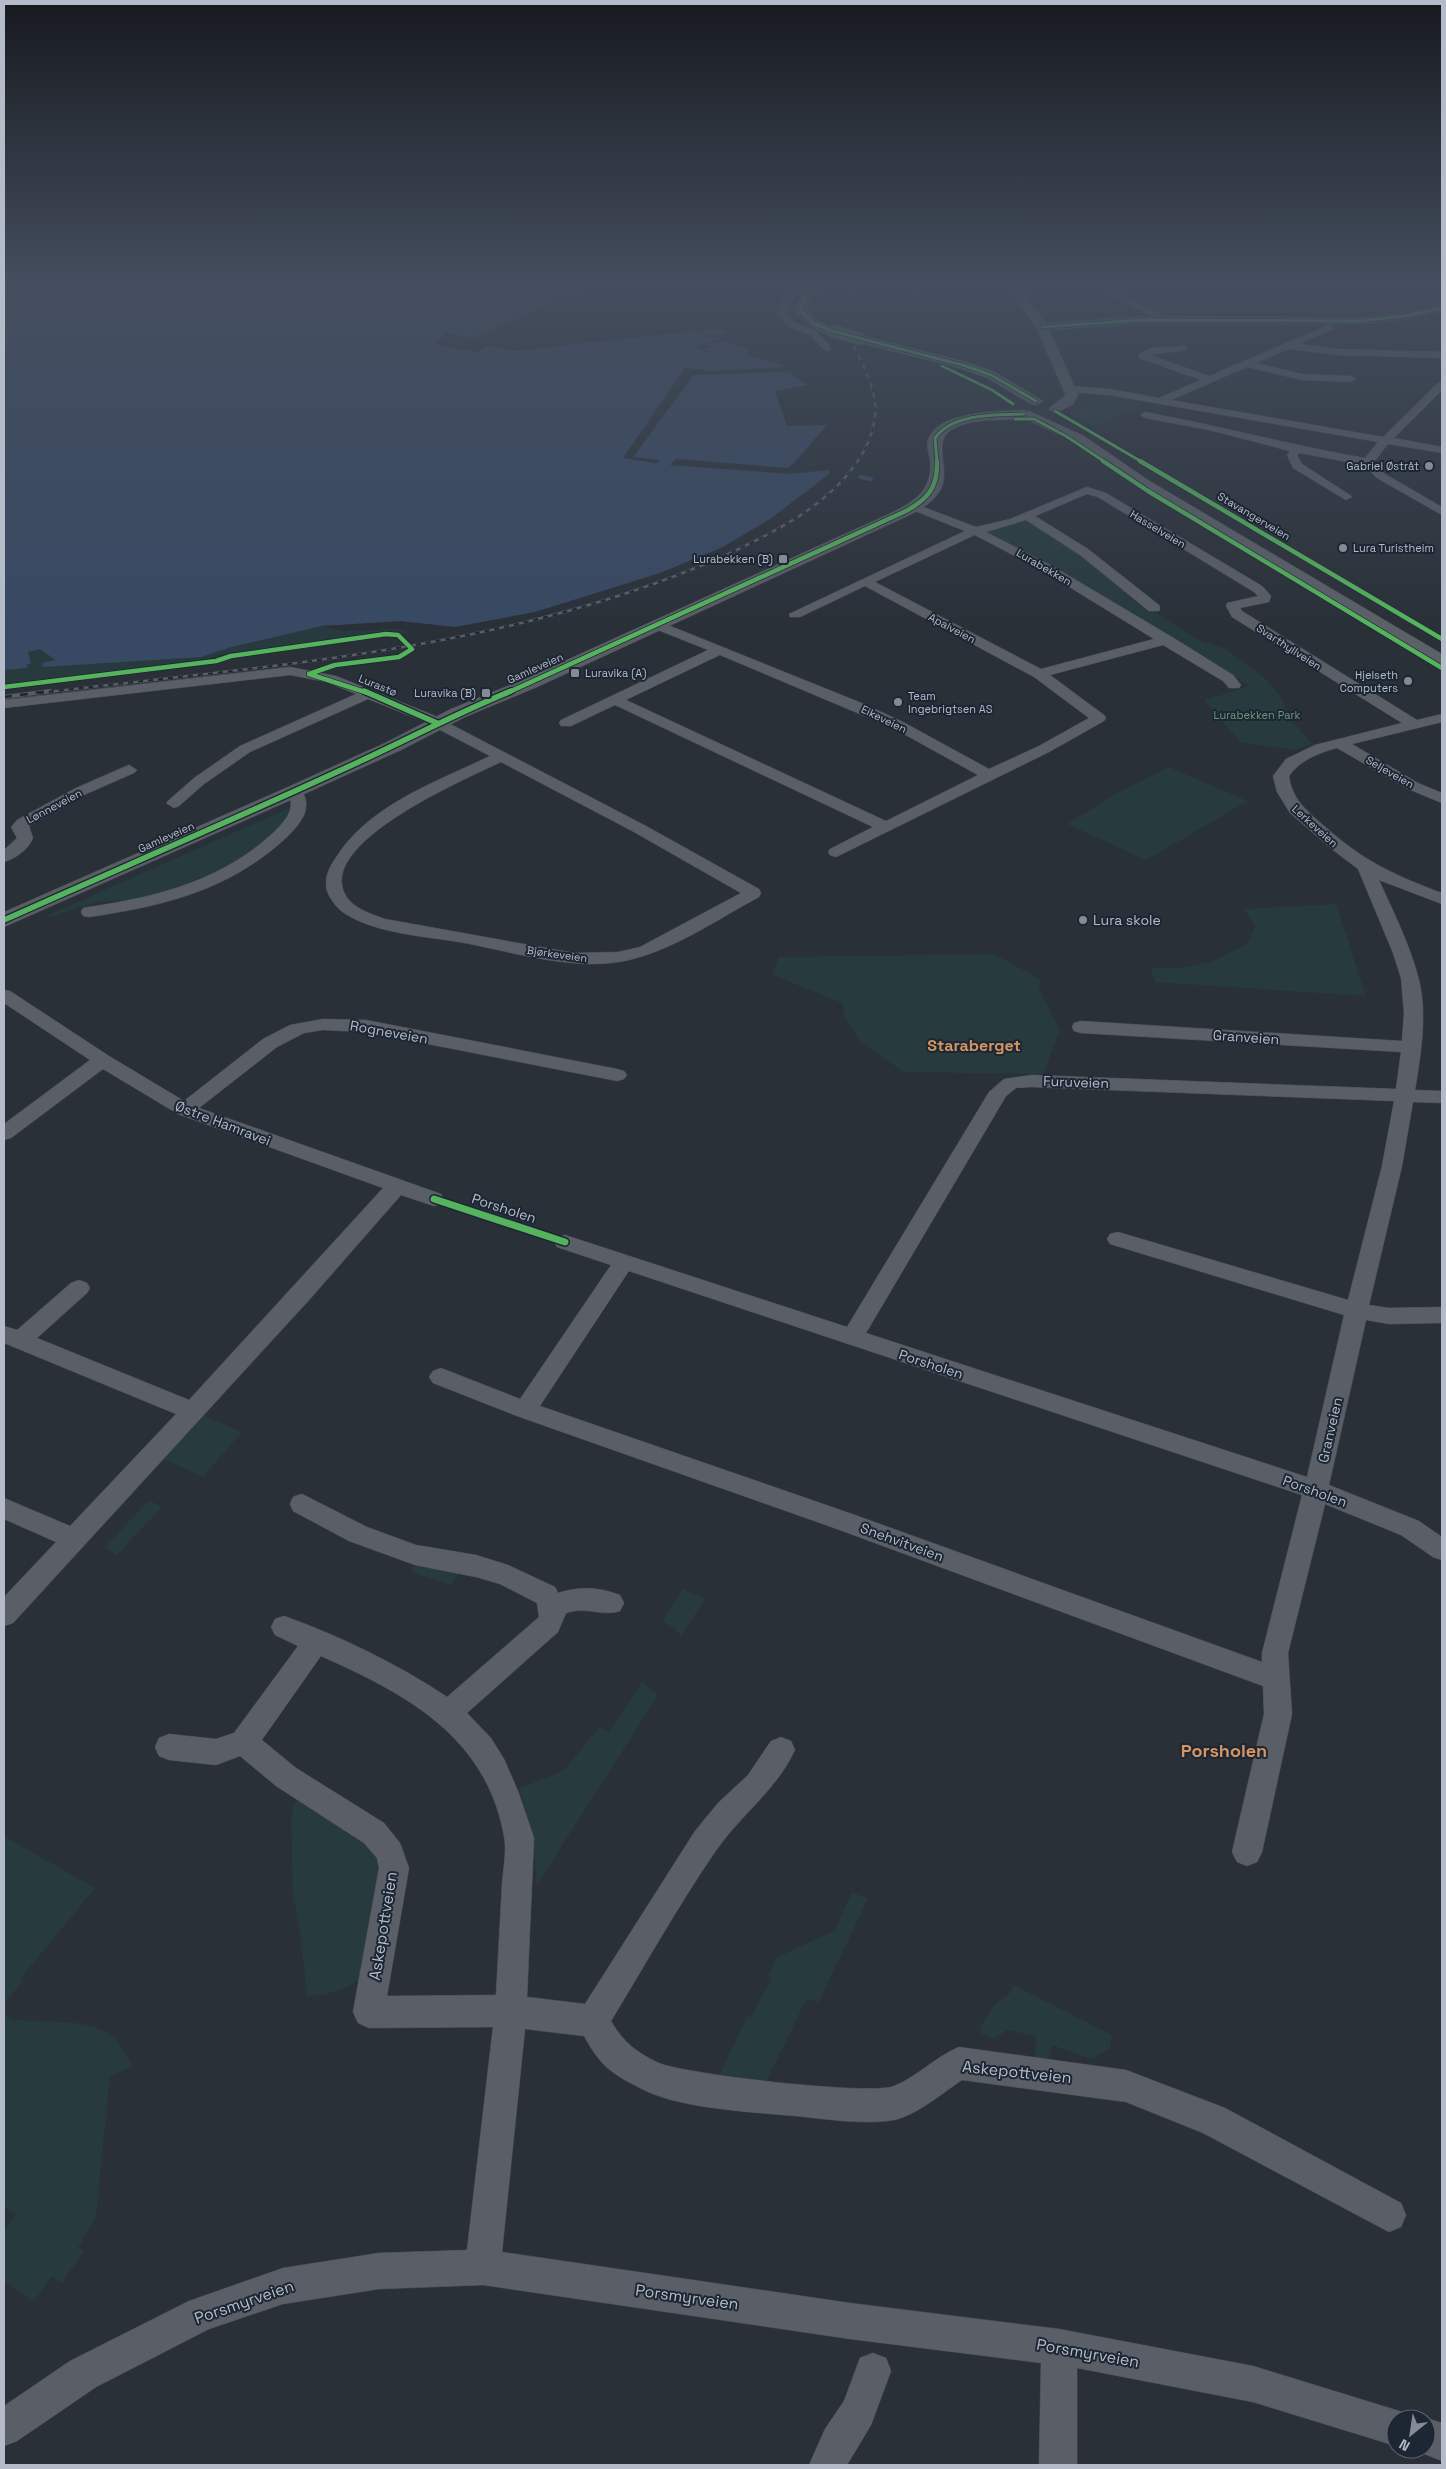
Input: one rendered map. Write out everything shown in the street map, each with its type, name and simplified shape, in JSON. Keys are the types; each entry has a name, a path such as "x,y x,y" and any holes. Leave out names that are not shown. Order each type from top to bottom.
{"main road":[{"path":"999,396 1013,404 1032,408 1143,483 1442,661"},
{"path":"1017,396 1042,415 1055,410"},
{"name":"Gamleveien","path":"975,418 995,409 1013,404"},
{"name":"Gamleveien","path":"4,920 394,746 914,506 929,495 938,482 936,436 941,430 959,422 975,418 1032,408"},
{"name":"Stavangerveien","path":"1055,410 1442,639"}],"street":[{"path":"1032,408 1061,396"},
{"path":"1055,410 1069,401 1071,396"},
{"path":"1133,396 1442,450"},
{"path":"1160,401 1170,396"},
{"path":"1368,462 1386,440 1431,396"},
{"path":"1144,415 1214,432 1368,462 1381,476 1442,512"},
{"path":"1296,449 1292,455 1297,466 1346,497"},
{"name":"Hasselveien","path":"974,531 1027,516 1087,490 1102,495 1258,589 1265,596 1264,599 1248,604"},
{"name":"Lurabekken","path":"914,506 1011,548 1228,678 1234,685"},
{"path":"1027,516 1084,552 1154,608"},
{"path":"796,614 974,531"},
{"name":"Apalveien","path":"866,582 1039,674 1099,718 1044,749 989,775"},
{"name":"Svarthyllveien","path":"1248,604 1232,606 1237,614 1415,725"},
{"name":"Eikeveien","path":"658,625 859,707 898,725 989,775"},
{"path":"1039,674 1166,640"},
{"path":"566,723 719,650"},
{"name":"Lurastø","path":"4,704 290,671 331,679 441,724"},
{"name":"Lurastø","path":"174,803 199,781 245,749 369,693"},
{"path":"615,700 886,827"},
{"name":"Lerkeveien","path":"1442,718 1320,748 1291,762 1281,776 1282,790 1290,804 1340,849 1365,866 1442,899"},
{"name":"Bjørkeveien","path":"441,724 503,756 640,829 753,893 646,951 598,959 574,958 381,923 354,914 343,906 334,892 332,882 339,864 356,842 396,809 503,756"},
{"name":"Seljeveien","path":"1339,742 1413,786 1442,798"},
{"name":"Lønneveien","path":"4,856 23,844 25,838 19,828 29,818 128,770"},
{"path":"836,852 989,775"},
{"path":"89,912 157,902 182,895 236,870 260,854 296,818 302,807 301,799 295,791"},
{"name":"Granveien","path":"1316,1490 1376,1225 1392,1166 1412,1047 1413,1004 1410,978 1402,953 1365,866"},
{"name":"Østre Hamravei","path":"4,995 102,1060 185,1110 434,1199"},
{"name":"Rogneveien","path":"185,1110 278,1037 298,1028 334,1023 366,1026 617,1075"},
{"name":"Granveien","path":"1081,1027 1412,1047"},
{"path":"4,1134 102,1060"},
{"name":"Furuveien","path":"852,1338 999,1092 1011,1084 1041,1081 1442,1097"},
{"path":"4,1615 191,1410 302,1293 397,1186"},
{"path":"1118,1239 1357,1311 1389,1316 1442,1315"},
{"name":"Porsholen","path":"565,1242 1316,1490 1436,1540"},
{"path":"526,1410 625,1261"},
{"path":"13,1337 80,1288"},
{"path":"13,1337 191,1410"},
{"name":"Snehvitveien","path":"441,1377 526,1410 846,1522 1277,1679"},
{"path":"1247,1852 1278,1714 1275,1653 1316,1490"},
{"path":"302,1504 358,1534 415,1555 476,1566 508,1576 546,1595 552,1606 553,1614 549,1624 448,1713"},
{"path":"4,1508 74,1539"},
{"path":"552,1606 578,1598 611,1603"},
{"path":"284,1627 394,1679 448,1713 481,1748 500,1782 512,1811 519,1838 511,2011 483,2267"},
{"path":"169,1747 216,1752 244,1742 316,1642"},
{"name":"Askepottveien","path":"244,1742 286,1777 374,1833 392,1855 394,1868 369,2012 511,2011 593,2021 609,2049 627,2063 656,2078 723,2092 852,2105 897,2103 959,2063 1126,2086 1213,2120 1389,2215"},
{"path":"593,2021 705,1841 728,1813 758,1784 781,1750"},
{"name":"Porsmyrveien","path":"4,2428 83,2374 202,2314 283,2286 379,2270 483,2267 850,2322 1059,2347 1253,2384 1386,2424"},
{"path":"1058,2465 1059,2347"},
{"path":"828,2465 838,2442 858,2412 873,2371"}],"green space":[{"path":"1099,396 1148,403 1095,426 1069,412"},
{"name":"Lurabekken Park","path":"1026,521 1071,544 1153,611 1198,640 1226,649 1263,677 1280,695 1290,720 1313,744 1294,750 1240,742 1204,700 1247,687 1248,685 1056,571 986,532"},
{"path":"322,626 343,631 398,629 413,633 384,632 222,654 203,661 4,684 4,670 27,668 28,652 40,649 56,661 202,657 228,648"},
{"path":"1169,767 1248,801 1146,860 1067,824 1117,793"},
{"path":"296,805 289,818 270,840 246,857 207,879 198,878 171,892 137,900 97,902 50,917 48,915"},
{"path":"1336,904 1366,996 1155,982 1151,968 1178,968 1210,962 1247,944 1255,927 1244,909"},
{"path":"994,954 1040,979 1039,988 1060,1030 1043,1074 904,1072 860,1042 846,1019 842,1003 773,975 779,957"},
{"path":"204,1416 242,1432 203,1477 163,1459"},
{"path":"149,1500 162,1507 117,1555 104,1548"},
{"path":"430,1564 462,1569 451,1585 413,1573 411,1567"},
{"path":"683,1589 705,1599 681,1636 675,1628 662,1622"},
{"path":"642,1682 658,1695 537,1885 532,1833 519,1788 554,1775 566,1768 599,1727 609,1732"},
{"path":"300,1800 376,1847 383,1871 363,1976 344,1989 307,1997 301,1937 293,1895 291,1819 294,1803"},
{"path":"4,1836 95,1888 21,1978 23,1980 6,2002 6,2015 13,2020 74,2023 97,2028 115,2038 132,2066 110,2076 96,2217 78,2248 84,2251 62,2283 52,2276 34,2301 4,2281 4,2230 16,2214 4,2205"},
{"path":"852,1892 868,1899 818,2003 807,1998 766,2082 720,2074 747,2017 751,2017 771,1979 768,1975 776,1958 835,1930"},
{"path":"1013,1985 1112,2035 1110,2048 1091,2059 1052,2045 1048,2068 1034,2066 1036,2036 1007,2030 994,2039 982,2034 980,2027 994,2005 1010,1993"}],"water":[{"path":"4,396 666,396 623,458 656,463 660,460 633,457 678,396 777,396 787,426 827,425 788,468 676,459 670,465 789,474 829,470 829,474 770,519 723,547 660,573 535,612 455,627 400,621 322,626 228,648 202,657 43,667 42,663 55,660 40,649 28,652 31,663 27,665 27,668 4,670"}],"waterway":[{"name":"Lurabekken","path":"860,477 871,479"}],"railway":[{"path":"39,693 214,673 388,650 475,633 560,613 644,587 726,555 764,537 801,515 835,488 861,456 868,441 875,415 874,396"},
{"path":"4,697 50,691"}],"cycle path":[{"path":"1001,396 1013,404"},
{"path":"1028,396 1036,401"},
{"path":"1055,411 1442,639"},
{"path":"4,920 295,791 394,746 458,713 531,683 896,516 922,501 933,490 937,473 934,441 940,431 949,425 975,418 1024,414"},
{"path":"1015,419 1034,419 1066,436 1148,491 1442,668"},
{"path":"4,687 216,661 231,656 386,634 398,635 412,649 407,654 399,657 335,665 309,674"},
{"path":"309,674 369,693 437,723"},
{"path":"434,1199 565,1242"}],"place":[{"name":"Gabriel Østråt","path":"1429,466"},
{"name":"Lura Turistheim","path":"1343,548"},
{"name":"Lurabekken (B)","path":"783,559"},
{"name":"Luravika (A)","path":"575,673"},
{"name":"Hjelseth Computers","path":"1408,681"},
{"name":"Luravika (B)","path":"486,693"},
{"name":"Team Ingebrigtsen AS","path":"898,702"},
{"name":"Lura skole","path":"1083,920"}],"district":[{"name":"Staraberget","path":"974,1045"},
{"name":"Porsholen","path":"1224,1750"}]}
